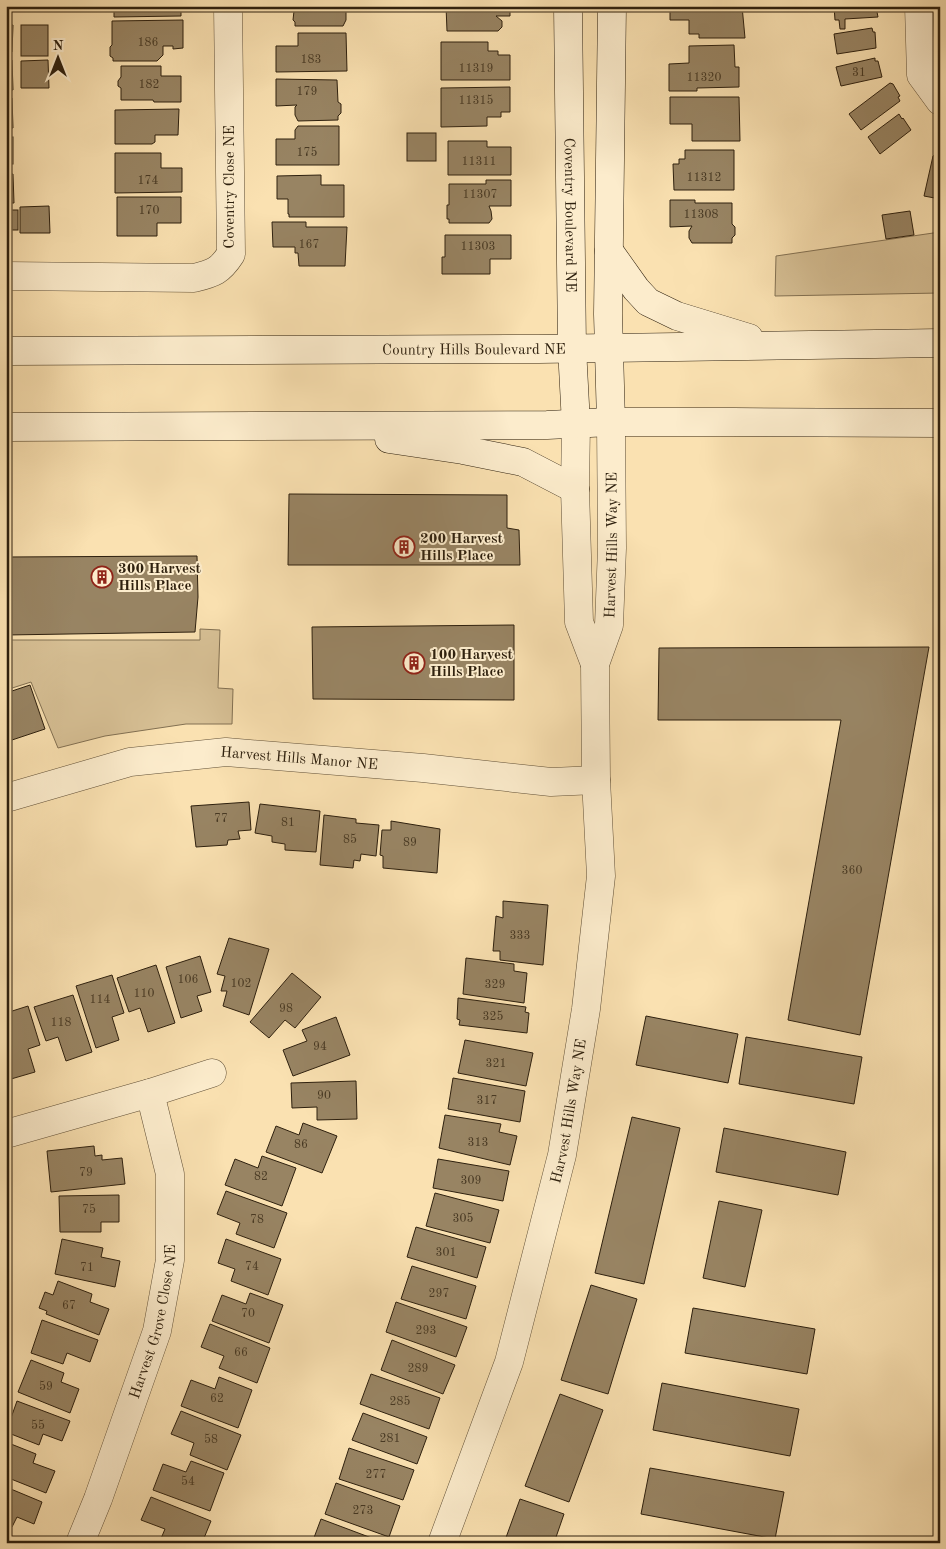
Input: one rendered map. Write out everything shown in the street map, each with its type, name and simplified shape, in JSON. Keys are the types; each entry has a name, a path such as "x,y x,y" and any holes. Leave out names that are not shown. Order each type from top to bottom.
{"street":[{"name":"Coventry Close NE","path":"6,276 194,278 212,274 223,267 231,254 228,6"},
{"name":"Coventry Boulevard NE","path":"568,6 572,348 576,424"},
{"path":"611,422 608,347 612,6"},
{"path":"919,6 921,76 940,101"},
{"path":"609,251 636,290 648,302 677,316 774,346"},
{"name":"Country Hills Boulevard NE","path":"6,351 572,348 940,343"},
{"path":"6,427 576,424 611,422 940,423"},
{"name":"Harvest Hills Way NE","path":"442,1543 509,1362 562,1154 586,1009 601,876 596,780 595,664 609,625 612,548 611,422"},
{"name":"Harvest Hills Way NE","path":"576,424 575,489 579,622 595,664"},
{"path":"296,426 463,450 523,462 575,489"},
{"name":"Harvest Hills Manor NE","path":"6,798 130,762 226,752 360,762 551,782 596,780"},
{"path":"6,1134 150,1093 212,1073"},
{"name":"Harvest Grove Close NE","path":"80,1543 98,1499 157,1331 170,1260 170,1174 150,1093"}],"shaded area":[{"path":"940,232 940,293 775,296 776,256"},
{"path":"200,629 220,630 218,688 233,689 232,724 186,724 105,736 58,748 31,682 6,690 6,640 200,640"}],"building":[{"path":"21,6 49,6 49,11 21,11"},
{"path":"114,6 181,6 181,16 114,17"},
{"path":"273,6 343,6 346,12 346,20 343,26 295,26 293,20 294,11 273,11"},
{"path":"446,6 510,6 510,16 496,16 502,21 502,27 498,31 447,31"},
{"path":"670,6 742,6 745,38 699,38 699,34 689,34 689,20 670,20"},
{"path":"834,6 876,6 877,10 875,10 878,17 845,19 845,29 840,29 839,20 835,20"},
{"path":"183,20 183,48 173,49 173,46 163,46 163,55 157,61 113,61 113,58 110,56 112,21"},
{"path":"6,25 13,25 12,52 6,52"},
{"path":"21,25 48,25 48,56 21,56"},
{"path":"872,28 873,32 875,32 876,48 837,54 834,34"},
{"path":"298,33 346,33 347,71 276,72 276,46 298,46"},
{"path":"441,42 488,42 488,51 498,51 498,55 510,55 510,80 441,80"},
{"path":"734,45 735,67 739,67 739,87 697,88 697,91 669,91 669,64 689,63 689,46"},
{"path":"875,58 875,61 878,61 882,77 841,86 836,67"},
{"path":"6,60 12,60 13,90 6,90"},
{"path":"48,60 49,88 21,88 21,61"},
{"path":"121,66 161,66 161,76 181,76 181,102 121,100 121,88 118,86 118,81 121,77"},
{"path":"276,79 337,80 338,102 341,104 341,113 338,116 338,120 298,121 295,115 295,107 297,105 276,106"},
{"path":"890,83 893,84 900,96 898,97 900,101 861,130 849,114"},
{"path":"510,87 510,112 501,112 501,117 487,117 487,126 441,127 441,88"},
{"path":"670,97 739,97 740,141 692,141 692,124 670,124"},
{"path":"6,98 12,98 13,128 6,128"},
{"path":"179,109 178,135 155,135 155,142 152,144 115,144 115,110"},
{"path":"899,114 911,130 880,154 868,137"},
{"path":"298,126 339,126 339,165 276,165 276,139 295,139 295,130"},
{"path":"407,133 436,133 436,161 407,161"},
{"path":"6,137 13,137 13,164 6,164"},
{"path":"448,141 487,141 487,147 511,147 511,175 448,175"},
{"path":"685,150 734,150 734,190 674,190 673,164 679,164 679,159 685,159"},
{"path":"115,153 161,153 161,168 182,168 182,192 115,193"},
{"path":"933,156 940,156 940,199 924,196"},
{"path":"6,174 13,174 14,203 6,203"},
{"path":"321,175 321,185 344,185 344,217 289,217 288,199 277,199 277,176"},
{"path":"486,180 511,180 511,206 489,206 492,219 489,223 449,223 449,219 447,219 447,205 449,205 449,184 486,184"},
{"path":"117,197 181,197 181,223 157,223 157,236 117,236"},
{"path":"670,200 695,200 695,203 732,203 732,224 735,227 735,235 732,238 732,243 692,243 689,238 689,231 692,226 670,227"},
{"path":"49,206 50,233 20,233 20,207"},
{"path":"6,210 18,210 18,230 6,230"},
{"path":"910,211 914,235 886,239 882,215"},
{"path":"272,222 306,222 306,227 347,227 345,266 299,266 298,253 295,253 295,247 273,247"},
{"path":"445,235 511,235 511,259 490,259 490,274 442,274 442,257 445,257"},
{"name":"200 Harvest Hills Place","path":"289,494 507,495 507,528 519,530 520,565 288,565"},
{"name":"300 Harvest Hills Place","path":"197,556 198,597 195,632 6,635 6,557"},
{"name":"100 Harvest Hills Place","path":"514,625 514,700 313,699 312,627"},
{"path":"929,647 860,1035 788,1020 841,720 658,720 659,648"},
{"path":"30,685 45,729 6,742 6,693"},
{"path":"249,802 251,830 238,831 240,839 228,840 227,845 196,847 191,806"},
{"path":"260,804 320,811 316,852 285,850 285,844 272,842 272,836 255,833"},
{"path":"324,815 356,819 356,823 379,825 376,856 361,854 360,861 354,860 353,868 320,865"},
{"path":"391,821 440,829 437,873 383,868 383,856 380,855 382,830 391,830"},
{"path":"503,901 548,905 543,965 500,960 500,951 493,951 496,916 503,918"},
{"path":"229,938 269,949 249,1015 223,1006 227,991 221,991 225,976 217,974"},
{"path":"200,956 211,992 197,996 202,1011 181,1018 166,967"},
{"path":"466,958 514,964 514,971 527,973 524,1003 463,994"},
{"path":"156,965 175,1023 148,1032 140,1008 129,1012 117,978"},
{"path":"292,973 321,997 295,1028 285,1020 269,1038 250,1022"},
{"path":"112,975 124,1013 112,1017 119,1040 96,1048 76,986"},
{"path":"73,995 92,1052 66,1061 58,1037 46,1041 34,1007"},
{"path":"458,998 526,1007 525,1012 529,1013 527,1033 459,1025 460,1020 457,1019"},
{"path":"28,1006 40,1045 28,1049 35,1072 11,1079 6,1063 6,1013"},
{"path":"646,1016 738,1034 728,1083 636,1065"},
{"path":"336,1017 350,1055 293,1076 283,1050 307,1041 302,1030"},
{"path":"746,1037 862,1057 854,1104 739,1084"},
{"path":"465,1040 533,1053 526,1086 458,1073"},
{"path":"453,1078 525,1091 520,1122 448,1109"},
{"path":"356,1081 357,1119 317,1120 317,1107 292,1108 291,1083"},
{"path":"445,1115 501,1124 499,1132 517,1136 510,1165 439,1148"},
{"path":"632,1117 680,1128 644,1284 595,1273"},
{"path":"303,1123 337,1136 322,1173 266,1152 276,1126 299,1135"},
{"path":"724,1128 846,1152 838,1195 716,1172"},
{"path":"94,1146 95,1156 102,1155 102,1160 122,1158 125,1184 51,1192 47,1151"},
{"path":"262,1156 296,1168 282,1206 225,1185 235,1159 258,1168"},
{"path":"438,1159 509,1171 503,1201 433,1188"},
{"path":"226,1191 287,1213 274,1248 236,1234 240,1223 217,1214"},
{"path":"435,1193 499,1210 490,1243 426,1226"},
{"path":"119,1195 119,1222 101,1222 101,1232 60,1232 59,1196"},
{"path":"719,1201 762,1210 745,1287 703,1278"},
{"path":"416,1227 486,1247 477,1278 407,1257"},
{"path":"62,1239 103,1248 101,1257 120,1261 115,1287 55,1274"},
{"path":"226,1239 281,1259 268,1295 231,1281 235,1269 218,1263"},
{"path":"412,1266 476,1286 466,1319 401,1299"},
{"path":"58,1281 92,1294 90,1302 109,1309 99,1335 46,1314 47,1311 39,1308 45,1292 53,1295"},
{"path":"591,1285 637,1299 608,1394 561,1380"},
{"path":"250,1293 283,1305 269,1343 212,1321 222,1295 246,1304"},
{"path":"396,1302 467,1327 456,1357 386,1332"},
{"path":"693,1308 815,1329 807,1374 685,1353"},
{"path":"42,1320 98,1340 90,1362 67,1353 63,1364 31,1353"},
{"path":"210,1324 270,1348 257,1383 219,1368 224,1356 201,1347"},
{"path":"392,1340 455,1365 443,1394 381,1370"},
{"path":"31,1360 64,1373 61,1382 79,1389 70,1413 18,1392"},
{"path":"371,1374 440,1398 429,1429 360,1404"},
{"path":"219,1377 252,1390 238,1428 181,1406 191,1380 215,1389"},
{"path":"662,1383 799,1409 790,1456 653,1430"},
{"path":"560,1394 603,1410 569,1502 525,1486"},
{"path":"17,1401 70,1421 62,1441 43,1434 39,1445 6,1432"},
{"path":"181,1411 241,1435 227,1470 190,1455 194,1443 171,1434"},
{"path":"363,1413 427,1437 417,1464 352,1440"},
{"path":"6,1442 36,1454 33,1463 55,1471 46,1493 6,1477"},
{"path":"349,1448 414,1470 403,1500 339,1479"},
{"path":"191,1461 224,1473 210,1511 153,1490 163,1464 186,1472"},
{"path":"650,1468 784,1492 775,1539 641,1514"},
{"path":"336,1483 400,1506 389,1537 325,1514"},
{"path":"6,1487 42,1502 34,1524 17,1517 12,1527 6,1525"},
{"path":"151,1497 211,1521 202,1543 165,1543 160,1541 165,1529 141,1520"},
{"path":"520,1499 564,1514 554,1543 504,1543"},
{"path":"321,1519 385,1543 312,1543"}],"place":[{"name":"200 Harvest Hills Place","path":"404,547"},
{"name":"300 Harvest Hills Place","path":"102,577"},
{"name":"100 Harvest Hills Place","path":"414,663"}]}
